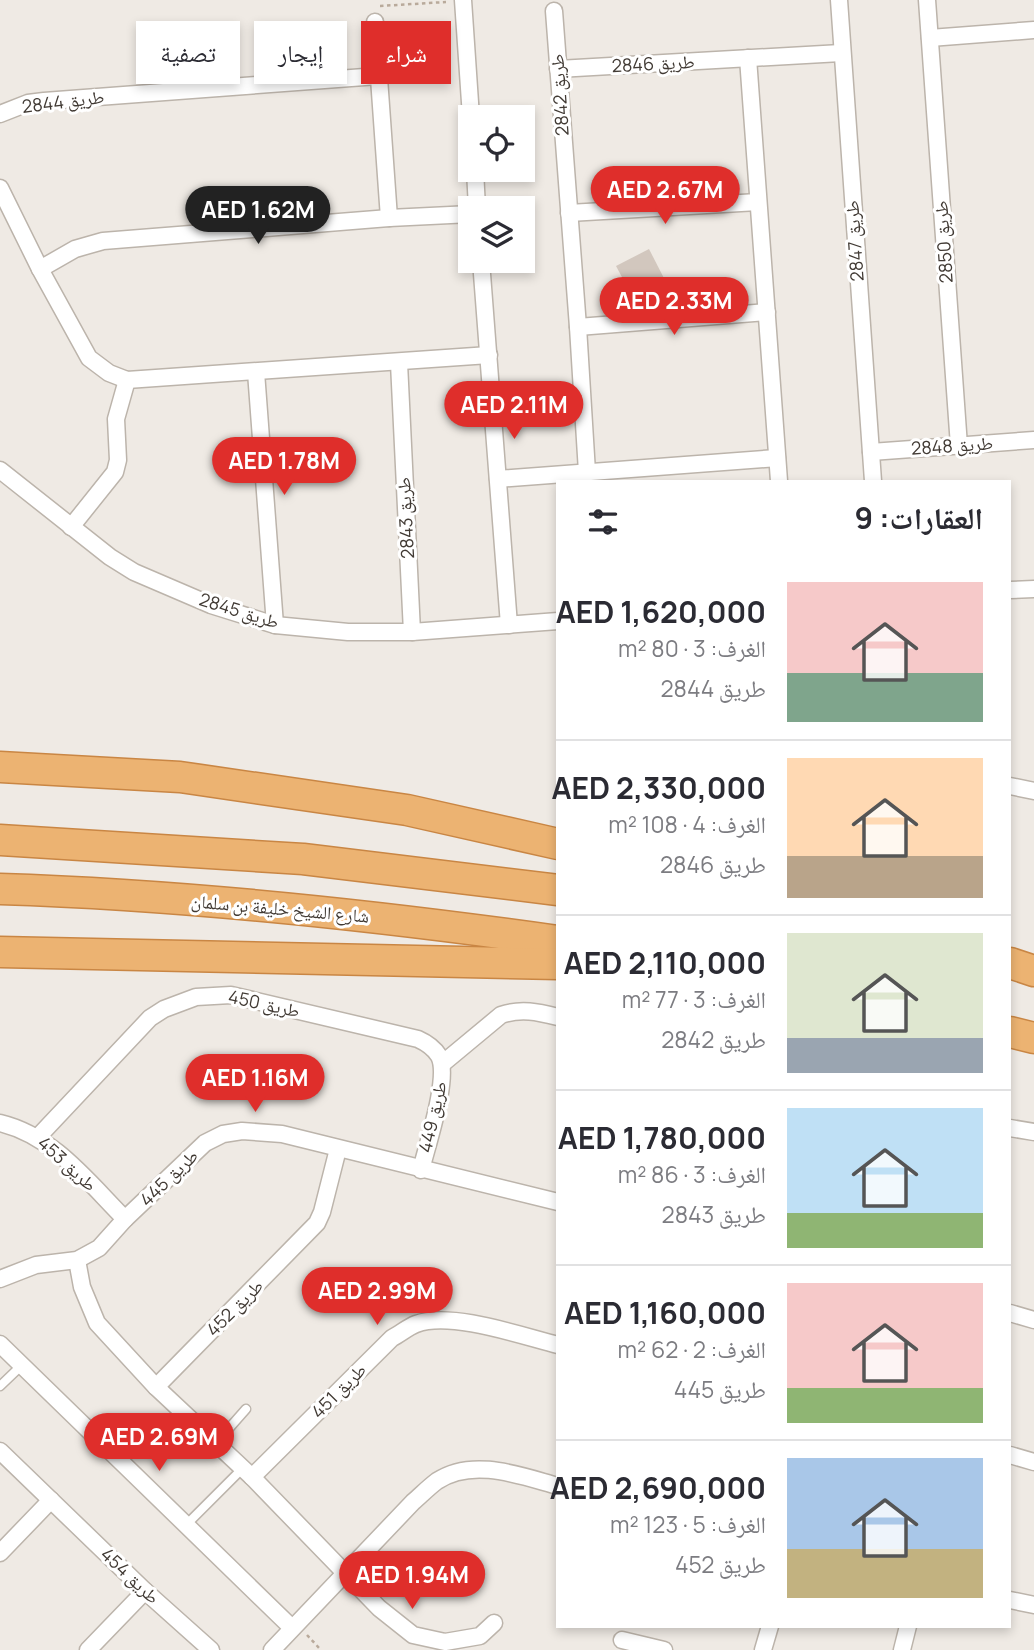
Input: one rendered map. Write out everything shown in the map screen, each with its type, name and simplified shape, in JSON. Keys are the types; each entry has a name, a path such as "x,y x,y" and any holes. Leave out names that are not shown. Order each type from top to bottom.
{"highway":[{"path":"0,767 180,777 407,810 556,844"},
{"path":"0,840 303,859 556,890"},
{"name":"شارع الشيخ خليفة بن سلمان","path":"0,889 93,892 407,920 556,941"},
{"path":"0,952 556,964"},
{"path":"0,959 65,954"},
{"path":"1011,962 1034,971"},
{"path":"1011,974 1034,978"},
{"path":"1011,1032 1034,1038"}],"street":[{"path":"463,0 470,105"},
{"name":"طريق 2847","path":"839,0 873,480"},
{"name":"طريق 2850","path":"927,0 959,446"},
{"name":"طريق 2842","path":"554,11 579,327 587,472"},
{"path":"930,38 1034,30"},
{"name":"طريق 2846","path":"558,69 841,53"},
{"path":"748,58 779,480"},
{"name":"طريق 2844","path":"0,114 28,103 44,101 361,77"},
{"path":"380,84 389,218"},
{"path":"0,188 40,269 89,358 109,373 127,380 489,355"},
{"path":"569,213 758,202"},
{"path":"40,269 75,249 103,241 458,215"},
{"path":"482,273 509,625"},
{"path":"579,327 767,312"},
{"name":"طريق 2843","path":"399,363 412,632"},
{"path":"256,372 275,625"},
{"path":"71,527 115,472 118,460 116,419 127,380"},
{"name":"طريق 2848","path":"871,452 1034,440"},
{"path":"498,479 777,458"},
{"name":"طريق 2845","path":"0,470 110,557 134,572 211,605 275,625 348,632 412,632 556,621"},
{"path":"1011,590 1034,589"},
{"path":"1011,786 1034,791"},
{"name":"طريق 450","path":"38,1137 150,1018 164,1009 196,997 231,995 418,1039"},
{"name":"طريق 449","path":"442,1064 500,1015 530,1010 556,1016"},
{"name":"طريق 449","path":"418,1039 433,1048 442,1064 442,1082 421,1170"},
{"name":"طريق 453","path":"0,1123 38,1137 58,1152 125,1219"},
{"path":"1011,1128 1034,1132"},
{"name":"طريق 445","path":"0,1279 36,1265 77,1260 99,1248 125,1219 205,1143 223,1134 242,1131 282,1134 556,1202"},
{"name":"طريق 452","path":"156,1387 317,1223 338,1149"},
{"path":"77,1260 82,1287 97,1323 156,1387 247,1473 379,1608 413,1635 444,1642 480,1636 494,1623"},
{"path":"1011,1313 1034,1320"},
{"name":"طريق 451","path":"247,1473 392,1338 417,1323 447,1321 473,1324 556,1345"},
{"path":"0,1344 294,1626"},
{"name":"طريق 454","path":"0,1451 145,1591 211,1650"},
{"path":"1011,1455 1034,1462"},
{"path":"272,1650 412,1502 438,1480 456,1472 475,1469 505,1472 556,1485"},
{"path":"0,1553 51,1500"},
{"path":"88,1650 145,1591"},
{"path":"1011,1600 1034,1605"},
{"path":"763,1650 769,1628"},
{"path":"902,1650 908,1628"},
{"path":"622,1639 664,1650"}],"lane":[{"path":"0,1386 22,1365"},
{"path":"216,1443 246,1409"},
{"path":"186,1525 247,1473"}],"path":[{"path":"375,21 374,6 463,0"},
{"path":"294,1626 321,1650"}],"building":[{"path":"649,249 669,288 637,305 616,266"}]}
